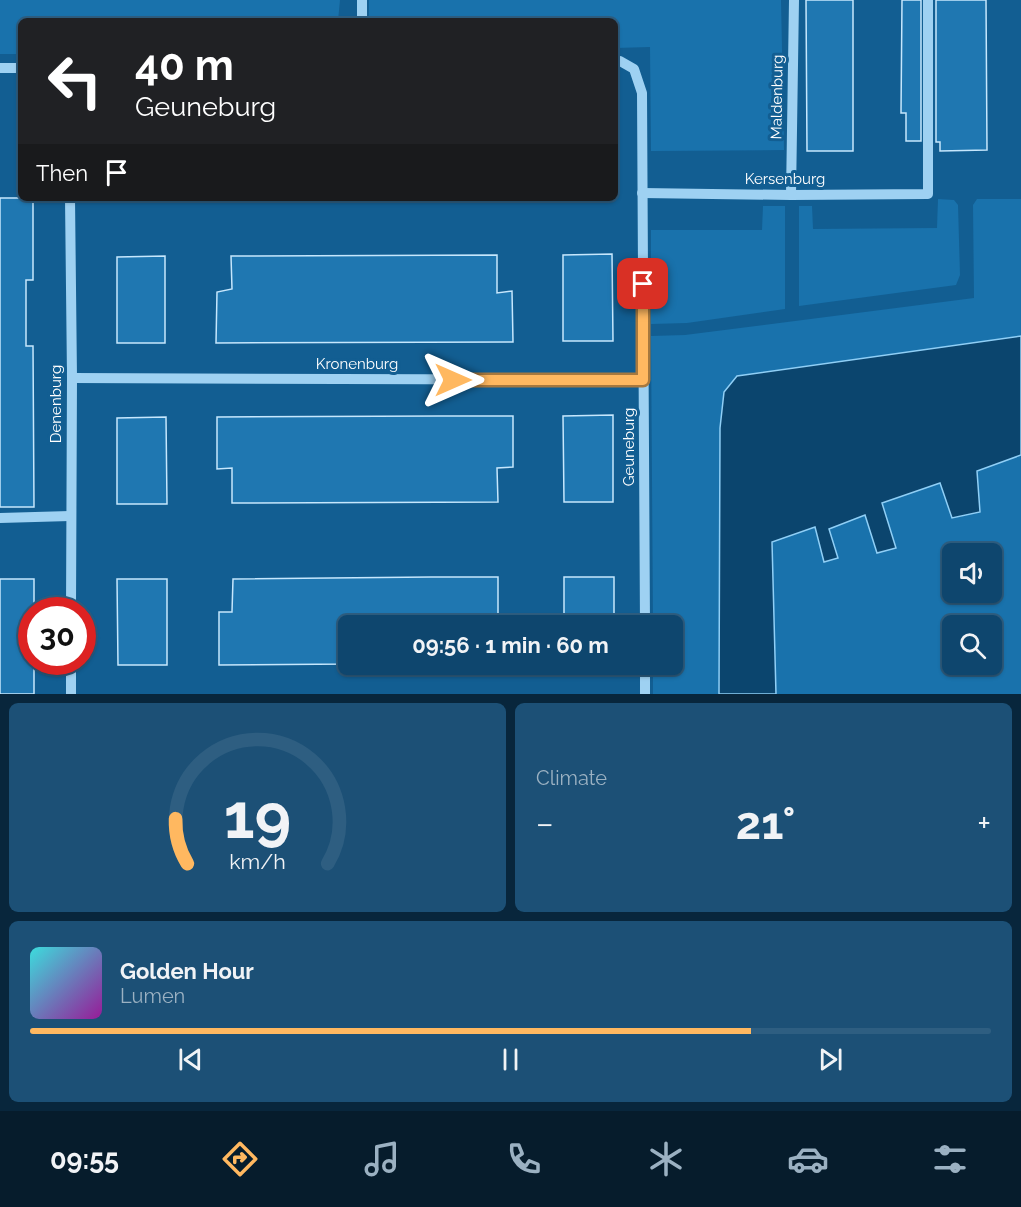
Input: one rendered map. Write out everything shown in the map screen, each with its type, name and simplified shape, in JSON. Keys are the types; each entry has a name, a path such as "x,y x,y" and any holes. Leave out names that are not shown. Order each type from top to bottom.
{"street":[{"path":"362,0 362,18"},
{"name":"Maldenburg","path":"790,195 794,0"},
{"name":"Kersenburg","path":"642,193 928,194 928,0"},
{"name":"Geuneburg","path":"618,61 634,69 642,93 645,615"},
{"path":"0,68 18,68"},
{"name":"Denenburg","path":"70,201 71,597"},
{"name":"Kronenburg","path":"72,378 643,380"},
{"path":"0,518 70,516"},
{"path":"71,675 71,694"},
{"path":"645,675 645,694"}],"shaded area":[{"path":"0,0 340,0 338,18 18,18 18,54 0,54"},
{"path":"369,0 781,0 784,150 651,151 650,47 618,48 618,18 369,18"},
{"path":"938,199 954,200 958,205 960,275 956,285 799,306 799,206 812,206 813,229 937,228"},
{"path":"977,199 1021,199 1021,336 737,376 724,392 720,429 719,694 653,694 653,675 683,675 683,615 653,615 651,336 685,335 974,298 973,205"},
{"path":"763,206 785,206 785,309 687,323 651,324 651,230 762,230"},
{"path":"1021,336 1021,455 977,471 980,512 952,518 940,483 882,503 896,548 877,553 865,515 829,529 838,558 824,562 815,527 772,542 776,694 719,694 720,428 724,392 737,376"},
{"path":"1021,455 1021,694 776,694 772,542 815,527 824,562 838,558 829,529 865,515 877,553 896,548 881,503 940,483 980,511 976,471"}],"building":[{"path":"806,0 853,0 853,151 807,151"},
{"path":"902,0 921,0 921,141 906,141 906,113 901,113"},
{"path":"936,0 986,0 987,150 940,151 940,142 936,142"},
{"path":"0,198 18,198 18,201 33,201 33,280 26,280 26,346 33,346 34,507 0,507"},
{"path":"612,254 613,341 563,341 563,255"},
{"path":"497,255 497,293 512,291 513,342 216,343 217,292 232,289 231,256"},
{"path":"165,256 165,343 117,343 117,257"},
{"path":"613,415 613,502 564,502 563,416"},
{"path":"513,416 513,467 497,468 498,502 232,503 232,468 217,469 217,417"},
{"path":"166,417 167,504 117,504 117,418"},
{"path":"498,577 498,615 338,615 338,664 219,665 219,612 232,612 233,579"},
{"path":"564,577 614,577 614,615 564,615"},
{"path":"0,579 34,579 34,597 18,597 18,675 34,675 34,694 0,694"},
{"path":"117,579 167,579 167,665 118,665"}],"route":[{"path":"453,380 643,380 643,284"}]}
